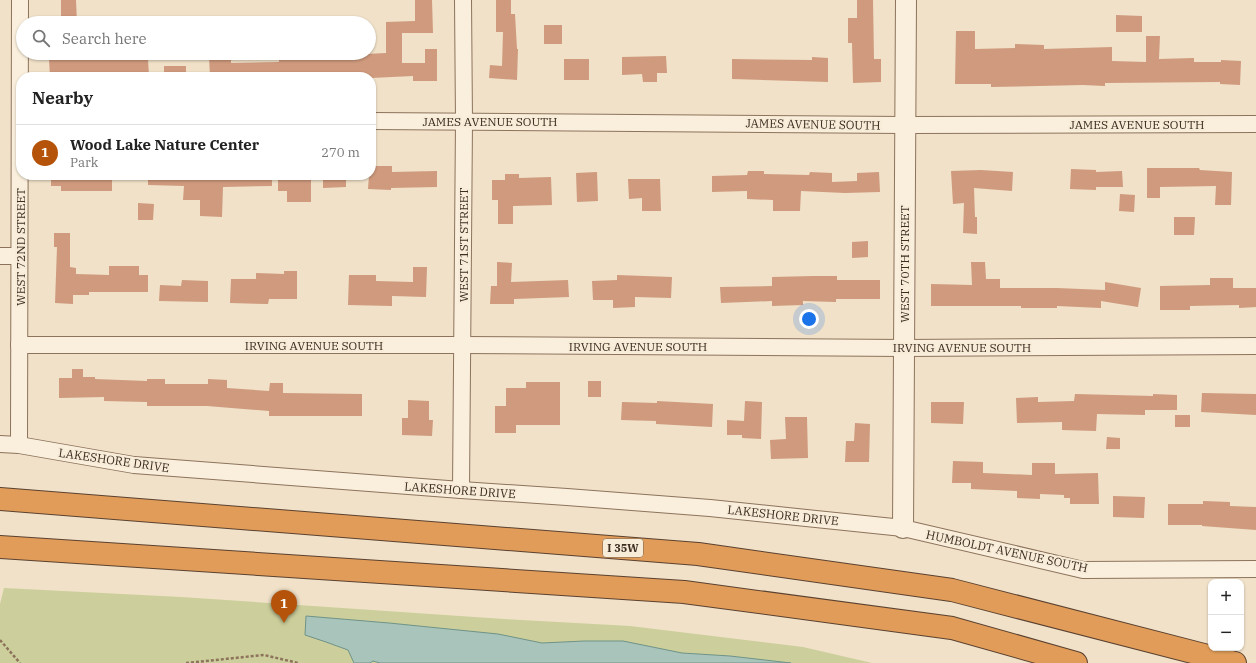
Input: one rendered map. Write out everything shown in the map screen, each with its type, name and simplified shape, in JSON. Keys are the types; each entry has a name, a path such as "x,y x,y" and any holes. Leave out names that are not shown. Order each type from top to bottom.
{"highway":[{"name":"I 35W","path":"0,499 698,554 952,590 1235,663"},
{"path":"0,547 684,592 952,628 1076,663"}],"street":[{"name":"WEST 72ND STREET","path":"20,0 20,16"},
{"name":"WEST 71ST STREET","path":"461,490 464,121 462,0"},
{"name":"WEST 70TH STREET","path":"903,528 906,0"},
{"name":"WEST 72ND STREET","path":"20,60 20,72"},
{"name":"JAMES AVENUE SOUTH","path":"376,121 905,125 1256,124"},
{"name":"WEST 72ND STREET","path":"19,445 20,180"},
{"path":"0,256 19,256"},
{"name":"IRVING AVENUE SOUTH","path":"19,344 904,348 1256,346"},
{"path":"0,444 19,445"},
{"name":"LAKESHORE DRIVE","path":"19,445 134,465 710,508 903,528"},
{"name":"HUMBOLDT AVENUE SOUTH","path":"903,528 1083,570 1256,569"}],"path":[{"path":"0,640 20,663"},
{"path":"186,663 264,655 298,663"}],"green space":[{"path":"4,588 181,597 630,626 803,647 872,663 0,663 0,604"}],"water":[{"path":"306,616 498,634 542,643 623,641 682,653 730,656 791,663 380,663 373,661 370,663 354,663 348,650 305,635"}],"building":[{"path":"61,0 76,0 77,16 61,16"},
{"path":"415,0 432,0 433,33 402,33 402,63 425,63 425,49 437,49 437,81 413,81 413,76 376,78 376,72 210,72 209,60 231,60 231,63 279,62 279,60 376,60 376,53 386,53 386,22 415,21"},
{"path":"496,0 511,0 511,14 515,14 518,49 517,80 489,78 490,65 502,66 503,32 496,32"},
{"path":"857,0 873,0 874,59 881,59 881,82 853,83 852,43 848,43 848,18 857,18"},
{"path":"1116,15 1142,16 1142,32 1116,32"},
{"path":"544,25 562,25 562,44 544,44"},
{"path":"956,31 975,31 975,49 1015,48 1015,44 1044,45 1044,49 1112,47 1112,61 1146,62 1146,36 1160,36 1159,59 1194,58 1194,62 1221,62 1221,60 1241,61 1240,85 1220,84 1220,82 1105,83 1105,86 991,87 991,84 955,84"},
{"path":"666,56 667,73 657,73 657,82 643,82 642,74 622,75 622,57"},
{"path":"812,57 828,58 828,82 732,79 732,59 812,60"},
{"path":"564,59 589,59 589,80 564,80"},
{"path":"49,60 148,60 149,72 50,72"},
{"path":"164,66 186,66 186,72 164,72"},
{"path":"376,166 392,166 392,172 437,171 437,187 391,188 391,190 368,189 369,180 376,180"},
{"path":"1147,168 1199,168 1200,170 1232,172 1231,205 1215,205 1216,186 1160,187 1160,198 1147,198"},
{"path":"1071,169 1096,170 1096,172 1122,171 1123,187 1096,187 1096,190 1070,189"},
{"path":"981,170 1013,172 1012,191 974,188 977,234 963,233 964,203 953,204 951,171"},
{"path":"748,171 764,171 764,174 809,175 810,172 832,173 832,182 857,181 857,173 879,172 880,192 845,193 801,191 800,211 773,211 773,200 747,199 747,191 712,192 712,176 747,175"},
{"path":"597,172 598,201 577,202 576,173"},
{"path":"505,174 519,174 519,178 551,177 552,205 513,206 513,224 498,224 498,200 492,200 492,180 505,180"},
{"path":"628,179 660,179 661,211 642,211 642,198 629,199"},
{"path":"51,180 112,180 112,191 61,191 61,186 51,186"},
{"path":"148,180 272,180 272,186 223,187 222,217 200,216 200,200 183,200 184,186 148,185"},
{"path":"278,180 311,180 311,202 287,202 287,191 278,191"},
{"path":"323,180 346,180 346,187 323,188"},
{"path":"1120,194 1135,195 1134,212 1119,211"},
{"path":"138,203 154,204 153,220 138,220"},
{"path":"1174,217 1195,217 1194,235 1174,235"},
{"path":"54,233 70,233 70,267 76,268 76,274 109,275 109,266 139,266 139,275 148,275 148,292 89,292 89,295 73,295 73,304 55,303 57,247 54,247"},
{"path":"868,241 868,257 852,258 852,242"},
{"path":"497,262 512,263 511,282 568,280 569,297 514,299 514,304 490,304 491,286 497,286"},
{"path":"971,262 985,262 986,279 1000,279 1000,288 1105,290 1105,282 1141,288 1138,307 1101,301 1101,308 1057,306 1057,308 1021,308 1021,306 931,306 931,284 972,285"},
{"path":"413,267 427,267 426,297 392,296 392,306 348,305 349,275 376,275 376,281 413,282"},
{"path":"284,271 297,271 297,299 269,299 268,304 230,303 231,279 256,279 256,273 284,274"},
{"path":"617,275 672,277 671,298 635,297 635,307 613,308 613,300 593,300 592,281 617,280"},
{"path":"837,276 837,280 880,280 880,299 836,299 836,302 803,301 803,305 772,306 772,301 721,303 720,287 772,286 772,277"},
{"path":"1210,278 1233,278 1233,288 1256,288 1256,307 1239,308 1239,305 1190,306 1190,310 1160,310 1160,286 1210,285"},
{"path":"182,280 208,281 208,302 159,301 160,285 181,286"},
{"path":"72,369 83,369 83,377 95,377 95,379 147,381 147,379 165,379 165,384 208,384 208,379 227,380 227,388 269,391 270,383 283,383 283,393 362,394 362,416 269,416 269,411 207,406 147,406 147,402 104,401 104,397 59,398 59,378 72,378"},
{"path":"588,381 601,381 601,397 588,397"},
{"path":"526,382 560,382 560,425 516,425 516,433 495,433 495,406 506,406 506,388 526,388"},
{"path":"1202,393 1256,394 1256,415 1201,412"},
{"path":"1075,394 1153,396 1153,394 1177,395 1177,410 1145,410 1145,415 1097,414 1096,431 1062,430 1062,422 1017,423 1016,398 1038,397 1038,402 1074,401"},
{"path":"408,400 429,401 429,420 433,420 432,436 402,435 402,418 408,418"},
{"path":"657,401 713,404 712,427 656,424 656,421 621,420 622,402 657,403"},
{"path":"745,401 762,402 761,439 742,438 742,435 727,435 727,420 744,421"},
{"path":"931,402 964,402 963,424 931,423"},
{"path":"1175,415 1190,415 1190,427 1175,427"},
{"path":"785,417 807,417 808,458 771,459 770,440 786,439"},
{"path":"855,423 870,424 869,462 845,462 846,441 854,441"},
{"path":"1107,437 1120,438 1120,449 1106,449"},
{"path":"953,461 983,462 983,473 1032,475 1032,463 1055,463 1055,474 1098,473 1099,504 1070,504 1070,498 1064,498 1064,495 1040,494 1040,499 1017,498 1017,491 971,489 971,483 952,483"},
{"path":"1113,496 1145,497 1144,518 1113,517"},
{"path":"1203,501 1230,502 1230,506 1256,507 1256,530 1202,525 1168,525 1168,504 1203,504"}],"place":[{"name":"Wood Lake Nature Center","path":"284,623"}]}
